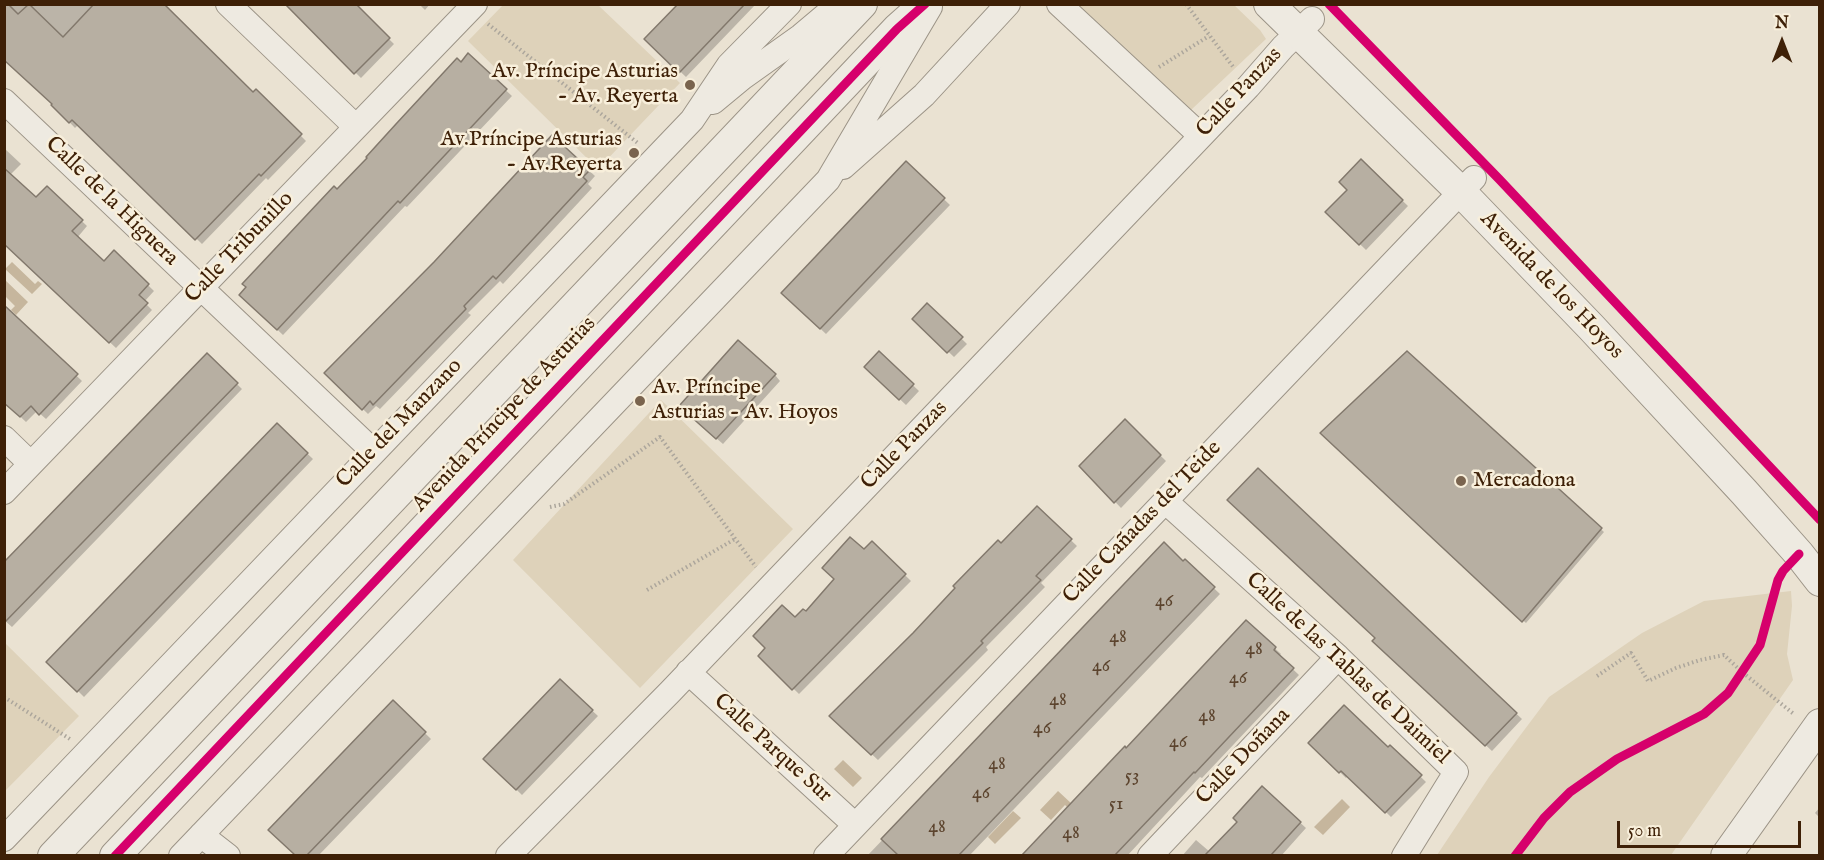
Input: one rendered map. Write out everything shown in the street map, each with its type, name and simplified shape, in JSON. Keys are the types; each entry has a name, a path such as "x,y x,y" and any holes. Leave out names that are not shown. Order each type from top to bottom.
{"street":[{"path":"228,4 356,127"},
{"name":"Calle del Manzano","path":"4,839 692,120 729,65 789,4"},
{"path":"692,120 742,78 801,36 839,4"},
{"name":"Avenida Príncipe de Asturias","path":"52,855 862,4"},
{"name":"Avenida Príncipe de Asturias","path":"115,855 897,29 926,4"},
{"path":"828,180 932,4"},
{"path":"181,855 828,180 924,95 1008,4"},
{"path":"1059,4 1201,136"},
{"name":"Avenida de los Hoyos","path":"1269,4 1303,18 1638,356 1801,538 1820,556"},
{"name":"Calle Tribunillo","path":"4,492 472,7"},
{"name":"Calle Panzas","path":"508,855 770,587 1201,136 1303,18"},
{"name":"Calle de la Higuera","path":"4,101 374,452"},
{"name":"Avenida de los Hoyos","path":"1468,185 1619,357 1744,492 1820,581"},
{"name":"Calle Cañadas del Teide","path":"826,855 1468,185"},
{"path":"4,438 31,464"},
{"name":"Calle de las Tablas de Daimiel","path":"1165,501 1338,657 1456,772 1404,855"},
{"name":"Calle Doñana","path":"1150,855 1338,657"},
{"name":"Calle Parque Sur","path":"688,672 855,825"},
{"path":"1726,855 1817,727"},
{"path":"201,835 228,855"}],"path":[{"path":"1186,4 1235,69 1242,62"},
{"path":"472,7 656,158"},
{"path":"1140,79 1209,36"},
{"path":"506,514 564,504 660,437 770,587"},
{"path":"647,590 735,539"},
{"path":"1597,676 1630,653 1648,681 1676,668 1724,655 1740,676 1817,727"},
{"path":"1740,676 1748,663"},
{"path":"5,700 89,751"}],"shaded area":[{"path":"504,4 598,5 680,83 598,169 468,41"},
{"path":"1075,5 1234,5 1266,39 1191,110"},
{"path":"12,262 35,284 38,281 42,284 32,294 5,269"},
{"path":"4,279 28,302 16,315 11,310 15,306 5,296"},
{"path":"661,400 793,529 640,688 513,560"},
{"path":"1791,591 1792,606 1787,654 1793,680 1671,855 1437,855 1489,777 1549,697 1642,633 1704,601"},
{"path":"5,643 79,716 4,791"},
{"path":"843,760 862,778 853,787 834,769"},
{"path":"1058,791 1072,804 1068,808 1065,805 1051,820 1040,810"},
{"path":"1342,799 1350,807 1323,835 1314,827"},
{"path":"1013,811 1021,818 995,844 988,837"}],"building":[{"path":"4,4 8,4 18,14 29,4 63,37 94,4 164,4 253,92 256,89 302,134 261,176 259,174 195,240 72,120 69,123 52,104 4,60"},
{"path":"285,4 356,4 390,38 354,74"},
{"path":"678,4 745,4 679,73 644,39"},
{"path":"468,53 507,89 277,330 239,295 246,287 242,284 334,186 337,189 367,158 457,58 461,62"},
{"path":"552,135 590,170 583,177 587,181 496,279 493,276 464,306 466,309 373,405 370,401 362,410 324,373 434,262"},
{"path":"1361,159 1403,200 1359,245 1325,212 1347,190 1339,182"},
{"path":"906,161 945,198 820,329 781,293"},
{"path":"4,168 36,197 47,186 83,220 72,231 104,261 114,250 149,284 139,295 148,303 109,343 4,244"},
{"path":"927,303 963,337 947,353 912,319"},
{"path":"4,305 78,374 39,415 31,406 20,417 4,403"},
{"path":"738,340 776,374 716,439 679,406"},
{"path":"879,351 914,384 899,400 864,367"},
{"name":"Mercadona","path":"1407,351 1602,528 1522,622 1320,433"},
{"path":"207,353 238,383 4,623 4,562"},
{"path":"1125,419 1161,455 1114,503 1079,466"},
{"path":"277,423 308,453 77,692 46,662"},
{"path":"1258,468 1517,713 1485,746 1372,641 1375,638 1227,500"},
{"path":"1037,506 1072,539 1036,576 1041,580 981,641 983,643 871,755 829,716 913,633 955,588 953,586 998,540 1001,543"},
{"path":"850,537 864,549 872,541 906,574 792,690 758,656 765,648 753,636 782,605 795,617 803,609 806,611 834,579 822,568"},
{"path":"1164,542 1215,587 959,855 898,855 881,839"},
{"path":"1246,620 1276,647 1274,650 1294,668 1195,773 1115,855 1022,855 1125,746 1126,748"},
{"path":"560,679 593,710 516,790 483,759"},
{"path":"393,700 426,732 307,855 295,855 268,830"},
{"path":"1344,705 1388,747 1390,745 1422,775 1385,813 1308,743"},
{"path":"1262,786 1301,822 1271,855 1205,855 1237,822 1233,818"}],"cycle path":[{"path":"115,856 897,29 925,4"},
{"path":"1329,4 1499,179 1820,520"},
{"path":"1515,856 1544,818 1570,792 1617,759 1704,714 1728,693 1760,645 1778,580 1799,554"}],"place":[{"name":"Av. Príncipe Asturias - Av. Reyerta","path":"690,85"},
{"name":"Av.Príncipe Asturias - Av.Reyerta","path":"634,153"},
{"name":"Av. Príncipe Asturias - Av. Hoyos","path":"640,401"},
{"name":"Mercadona","path":"1461,481"}]}
